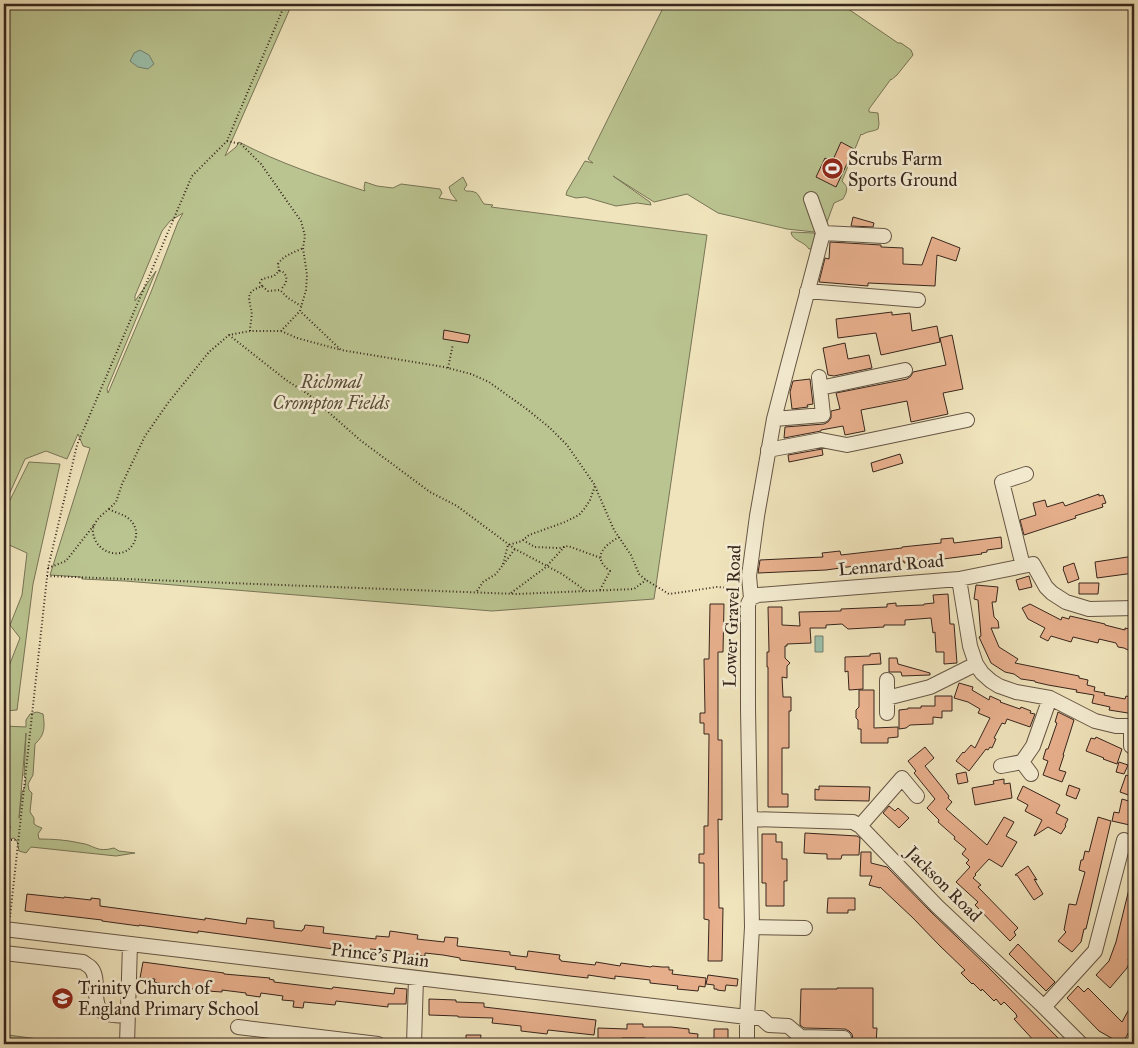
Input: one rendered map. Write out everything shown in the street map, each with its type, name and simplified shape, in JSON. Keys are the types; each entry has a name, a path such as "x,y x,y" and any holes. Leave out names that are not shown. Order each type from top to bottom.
{"street":[{"path":"811,199 823,233 884,236"},
{"name":"Lower Gravel Road","path":"748,1044 747,1018 752,927 748,604 751,598 749,576 757,516 774,419 823,233"},
{"path":"807,291 918,300"},
{"path":"774,419 823,415 820,382 905,370"},
{"path":"768,450 821,440 847,445 967,420"},
{"path":"1026,474 1002,482 1019,554 1046,587 1066,602 1089,609 1134,608"},
{"name":"Lennard Road","path":"751,598 758,595 959,579 1028,565"},
{"path":"959,579 970,646 976,664 987,677 998,686 1016,692 1050,698 1095,721 1116,726 1132,725 1132,746"},
{"path":"887,698 930,687 976,664"},
{"path":"886,680 887,713"},
{"path":"1001,766 1022,762 1033,746 1050,698"},
{"path":"1022,762 1032,774"},
{"path":"750,819 854,822 860,826 902,778 917,796"},
{"name":"Jackson Road","path":"860,826 937,906 1081,1044"},
{"path":"1044,1007 1095,951 1124,840"},
{"path":"752,927 806,928"},
{"name":"Prince's Plain","path":"6,929 747,1018 761,1018 769,1025 788,1026 801,1038 844,1038"},
{"path":"127,1044 130,944"},
{"path":"4,953 83,962 91,967 96,977 96,1002 100,1010 108,1014 128,1016"},
{"path":"414,1044 416,978"},
{"path":"238,1026 378,1044"}],"path":[{"path":"6,929 18,840 48,568 77,445 192,176 227,141 285,4"},
{"path":"227,141 241,144 262,164 301,221 305,236 306,290 300,312 281,331"},
{"path":"280,271 274,276 262,279 260,283 262,286 268,291 280,290 285,284 287,277 285,273 280,271 278,264 286,255 304,248"},
{"path":"250,331 252,310 248,300 254,289 262,286"},
{"path":"280,290 288,298 301,306"},
{"path":"300,312 342,350"},
{"path":"48,568 66,561 94,525 116,502 122,484 145,436 168,402 209,352 228,335 250,331 281,331 297,338 342,350 448,368 471,374 489,382 528,410 567,445 595,486 614,530 632,555 639,574 646,580 669,594 717,587 740,589 751,598"},
{"path":"228,335 286,380 308,394 360,440 430,492 457,506 508,545 562,574 586,591"},
{"path":"448,368 453,344"},
{"path":"508,545 579,515 590,500 595,486"},
{"path":"94,525 96,542 106,551 118,554 130,548 136,536 133,523 129,518 109,509"},
{"path":"600,590 610,571 601,561 601,552 607,544 619,537"},
{"path":"523,540 535,547 559,548 568,546 601,558"},
{"path":"503,564 508,545"},
{"path":"511,593 546,566 565,546"},
{"path":"476,592 483,582 496,574 515,549"},
{"path":"47,576 511,593 634,589 646,580"},
{"path":"4,840 18,840"}],"green space":[{"name":"Richmal Crompton Fields","path":"4,4 292,4 225,156 239,142 285,163 365,191 365,182 393,188 401,184 440,189 442,193 439,198 457,201 449,187 463,177 467,185 464,189 476,193 484,204 493,205 491,207 707,235 654,599 492,611 50,575 90,448 83,446 78,434 67,459 46,451 25,459 4,506","holes":["183,213 151,292 108,393 107,389 156,271 135,301 135,296 162,231 170,221"]},
{"name":"Scrubs Farm Sports Ground","path":"665,4 841,4 911,50 913,55 897,75 891,79 869,109 869,112 878,113 878,129 861,134 842,181 847,187 846,193 843,199 834,203 823,233 787,229 718,213 687,194 654,202 613,176 650,202 651,205 637,203 616,206 585,197 576,198 566,195 585,161 593,163 588,159"},
{"path":"791,232 814,233 815,236 811,249 794,237"},
{"path":"29,462 60,464 33,584 17,710 4,711 4,675 20,638 10,625 22,595 27,553 7,544 4,554 4,512"},
{"path":"37,712 43,714 44,723 44,730 35,744 33,775 28,784 29,790 32,793 30,812 34,818 34,824 42,828 38,834 39,839 70,841 103,850 114,848 119,851 135,853 116,856 31,847 26,853 19,851 17,841 14,838 4,841 4,830 11,827 4,827 4,726 26,727 26,720 30,714","holes":["26,733 24,776 26,778 25,787 22,792 19,818"]},
{"path":"8,1035 76,1044 7,1044"}],"shaded area":[{"path":"140,50 149,55 154,64 148,69 138,67 130,61 134,53"},
{"path":"815,636 823,636 823,652 815,652"}],"building":[{"name":"Scrubs Farm Sports Ground","path":"841,142 854,149 836,187 816,177 825,158 832,162"},
{"path":"853,217 874,223 873,227 851,226"},
{"path":"932,237 960,248 956,261 937,255 935,286 868,283 868,286 819,282 825,258 829,259 830,242 903,248 903,264 922,265"},
{"path":"892,312 892,315 910,313 912,331 937,326 940,342 881,355 876,333 838,338 836,319"},
{"path":"444,330 470,335 468,343 443,339"},
{"path":"952,335 963,389 943,393 948,414 911,422 907,401 861,410 865,431 845,435 843,426 784,438 785,427 824,424 828,422 831,418 831,411 840,409 836,393 907,379 913,372 946,365 940,338"},
{"path":"845,343 848,359 869,355 872,368 834,376 828,375 823,348"},
{"path":"810,379 813,404 807,405 808,407 792,409 790,392 793,381"},
{"path":"822,449 823,455 789,462 788,455"},
{"path":"900,454 903,463 873,472 871,463"},
{"path":"1099,494 1099,496 1103,495 1106,503 1102,504 1103,507 1024,535 1020,520 1036,515 1033,503 1045,500 1047,507 1063,502 1065,506"},
{"path":"1001,537 1002,548 987,550 987,552 982,554 943,559 913,560 914,562 904,563 904,561 869,566 869,564 826,570 758,573 760,560 823,557 822,553 840,551 841,555 902,548 941,543 941,539 953,538 954,543"},
{"path":"1134,556 1134,573 1097,578 1095,562"},
{"path":"1074,563 1079,579 1068,583 1063,567"},
{"path":"1029,576 1032,587 1019,590 1016,580"},
{"path":"1079,583 1099,583 1098,594 1079,594"},
{"path":"976,585 998,587 996,602 992,602 994,617 998,621 999,628 991,628 999,647 1018,659 1015,663 1079,676 1079,678 1088,680 1087,685 1095,687 1094,691 1105,693 1104,695 1125,699 1126,696 1134,698 1134,714 1109,710 1110,707 1092,703 1094,695 1021,679 991,663 979,637 981,636 978,600 974,599"},
{"path":"948,594 950,624 954,624 957,663 944,664 944,652 936,652 935,632 933,633 931,618 905,620 905,625 884,625 884,627 848,629 842,624 826,625 826,628 810,628 811,643 787,644 785,646 785,658 790,663 787,666 787,678 782,677 783,697 791,697 791,711 789,711 789,748 782,748 782,794 788,794 788,807 768,807 768,607 782,607 782,625 800,626 799,612 887,607 887,604 896,603 896,606 924,605 934,603 933,595"},
{"path":"710,604 724,604 723,652 718,652 718,740 722,740 722,820 718,819 719,908 723,908 722,961 708,961 709,920 704,919 704,863 699,863 699,854 704,854 704,826 708,826 709,734 704,734 704,723 700,723 700,713 705,713 704,659 709,659"},
{"path":"1030,604 1061,620 1062,617 1069,619 1070,616 1125,630 1125,628 1134,630 1134,653 1118,647 1116,643 1099,639 1098,643 1073,637 1071,642 1051,636 1048,641 1040,637 1045,628 1028,619 1022,608"},
{"path":"880,653 881,664 863,665 863,689 849,690 848,671 845,672 845,657 870,656 870,654"},
{"path":"889,658 897,658 898,664 930,673 930,675 902,676 901,672 889,672"},
{"path":"959,683 973,687 972,690 989,700 990,696 1000,702 1020,709 1021,707 1035,714 1030,727 1007,719 1005,724 1002,723 994,738 996,739 992,748 986,749 969,771 956,761 971,745 975,748 990,718 978,713 980,709 968,702 954,698"},
{"path":"859,690 874,690 874,728 898,727 898,737 888,738 888,743 861,743 861,729 858,729 858,720 856,718 856,710 859,707"},
{"path":"935,696 952,696 952,711 942,711 942,718 933,717 933,724 910,725 899,729 899,710 921,708 921,706 935,706"},
{"path":"1058,712 1074,720 1059,770 1066,772 1062,782 1043,775 1048,761 1043,759 1057,723 1055,722"},
{"path":"1096,737 1122,749 1117,764 1086,751 1091,738 1095,739"},
{"path":"925,747 934,758 925,766 952,802 946,809 987,845 1004,817 1014,822 1006,836 1017,842 1002,867 989,859 973,878 981,885 978,887 1018,928 1014,932 1016,935 1010,941 975,905 978,902 956,882 970,867 966,863 969,860 962,854 966,849 954,839 955,837 938,822 939,820 927,808 935,799 914,773 916,771 908,761"},
{"path":"1119,762 1128,765 1124,774 1116,772"},
{"path":"966,772 968,782 958,784 956,774"},
{"path":"1126,775 1134,778 1131,796 1120,792"},
{"path":"1004,779 1004,784 1010,783 1012,798 975,805 972,788 994,784 993,781"},
{"path":"1069,785 1080,789 1076,799 1066,795"},
{"path":"819,786 870,787 869,801 815,800 815,789 819,790"},
{"path":"1023,786 1060,805 1056,813 1068,819 1061,834 1048,827 1034,836 1042,820 1025,811 1028,805 1017,799"},
{"path":"1122,799 1132,802 1130,811 1134,812 1134,826 1112,821 1114,812 1119,813"},
{"path":"889,806 895,811 898,808 909,818 899,828 883,813"},
{"path":"1098,817 1111,821 1086,929 1084,929 1081,942 1072,952 1058,941 1066,932 1064,930 1069,904 1076,905 1085,872 1079,870 1081,860 1083,860 1085,851 1089,852"},
{"path":"805,833 857,836 860,838 859,855 842,855 841,859 827,859 827,854 804,853"},
{"path":"762,834 776,834 776,842 782,842 782,859 787,859 787,881 784,881 784,906 766,906 766,883 762,883"},
{"path":"861,852 871,852 871,863 887,867 1064,1044 1037,1044 1014,1019 1017,1017 1016,1014 1004,1002 1001,1005 996,999 994,1001 982,989 981,991 972,984 961,973 965,970 913,918 880,887 869,885 872,876 860,876"},
{"path":"1028,866 1043,894 1034,900 1017,875 1015,875"},
{"path":"1131,881 1134,881 1134,944 1127,968 1110,988 1096,975 1109,961 1116,942"},
{"path":"27,894 91,900 91,898 100,899 100,906 205,920 205,918 246,924 247,918 274,921 274,928 302,931 305,925 324,927 323,933 376,939 376,936 389,937 390,931 418,935 417,939 444,942 445,937 458,938 457,946 510,952 510,955 527,957 528,951 560,955 559,959 561,961 595,965 596,962 620,966 621,963 669,967 669,970 673,970 672,974 706,978 705,987 699,986 698,991 677,989 678,986 650,983 650,980 615,976 615,979 588,975 588,978 570,976 460,960 460,958 443,955 425,953 425,956 370,949 370,952 341,950 25,911"},
{"path":"828,898 855,898 855,910 848,910 848,913 827,913"},
{"path":"1018,944 1055,982 1046,991 1009,954"},
{"path":"143,962 224,974 270,978 274,982 332,989 333,987 394,994 395,988 407,989 406,1004 388,1004 388,1007 336,1001 335,1005 304,1002 303,1008 293,1007 294,1001 282,1000 283,996 261,993 260,997 246,995 246,993 222,990 222,992 207,991 159,984 154,982 155,979 140,978"},
{"path":"708,975 738,979 737,986 726,985 725,991 714,989 714,985 706,984"},
{"path":"1078,986 1084,992 1088,988 1122,1022 1134,1000 1134,1023 1122,1044 1099,1031 1067,998"},
{"path":"873,988 873,1028 877,1028 876,1044 850,1044 853,1039 852,1034 845,1029 804,1028 800,1025 801,989"},
{"path":"429,999 484,1003 484,1007 596,1020 594,1035 548,1030 547,1034 521,1031 521,1026 492,1023 493,1018 429,1015"},
{"path":"627,1024 643,1024 643,1027 689,1029 689,1033 698,1034 697,1044 667,1044 667,1041 664,1040 645,1038 622,1038 621,1044 602,1044 603,1040 598,1040 598,1028 627,1029"},
{"path":"714,1029 728,1029 728,1044 714,1044"},
{"path":"466,1035 481,1035 480,1044 466,1044"}],"place":[{"name":"Scrubs Farm Sports Ground","path":"832,169"},
{"name":"Trinity Church of England Primary School","path":"62,998"}]}
